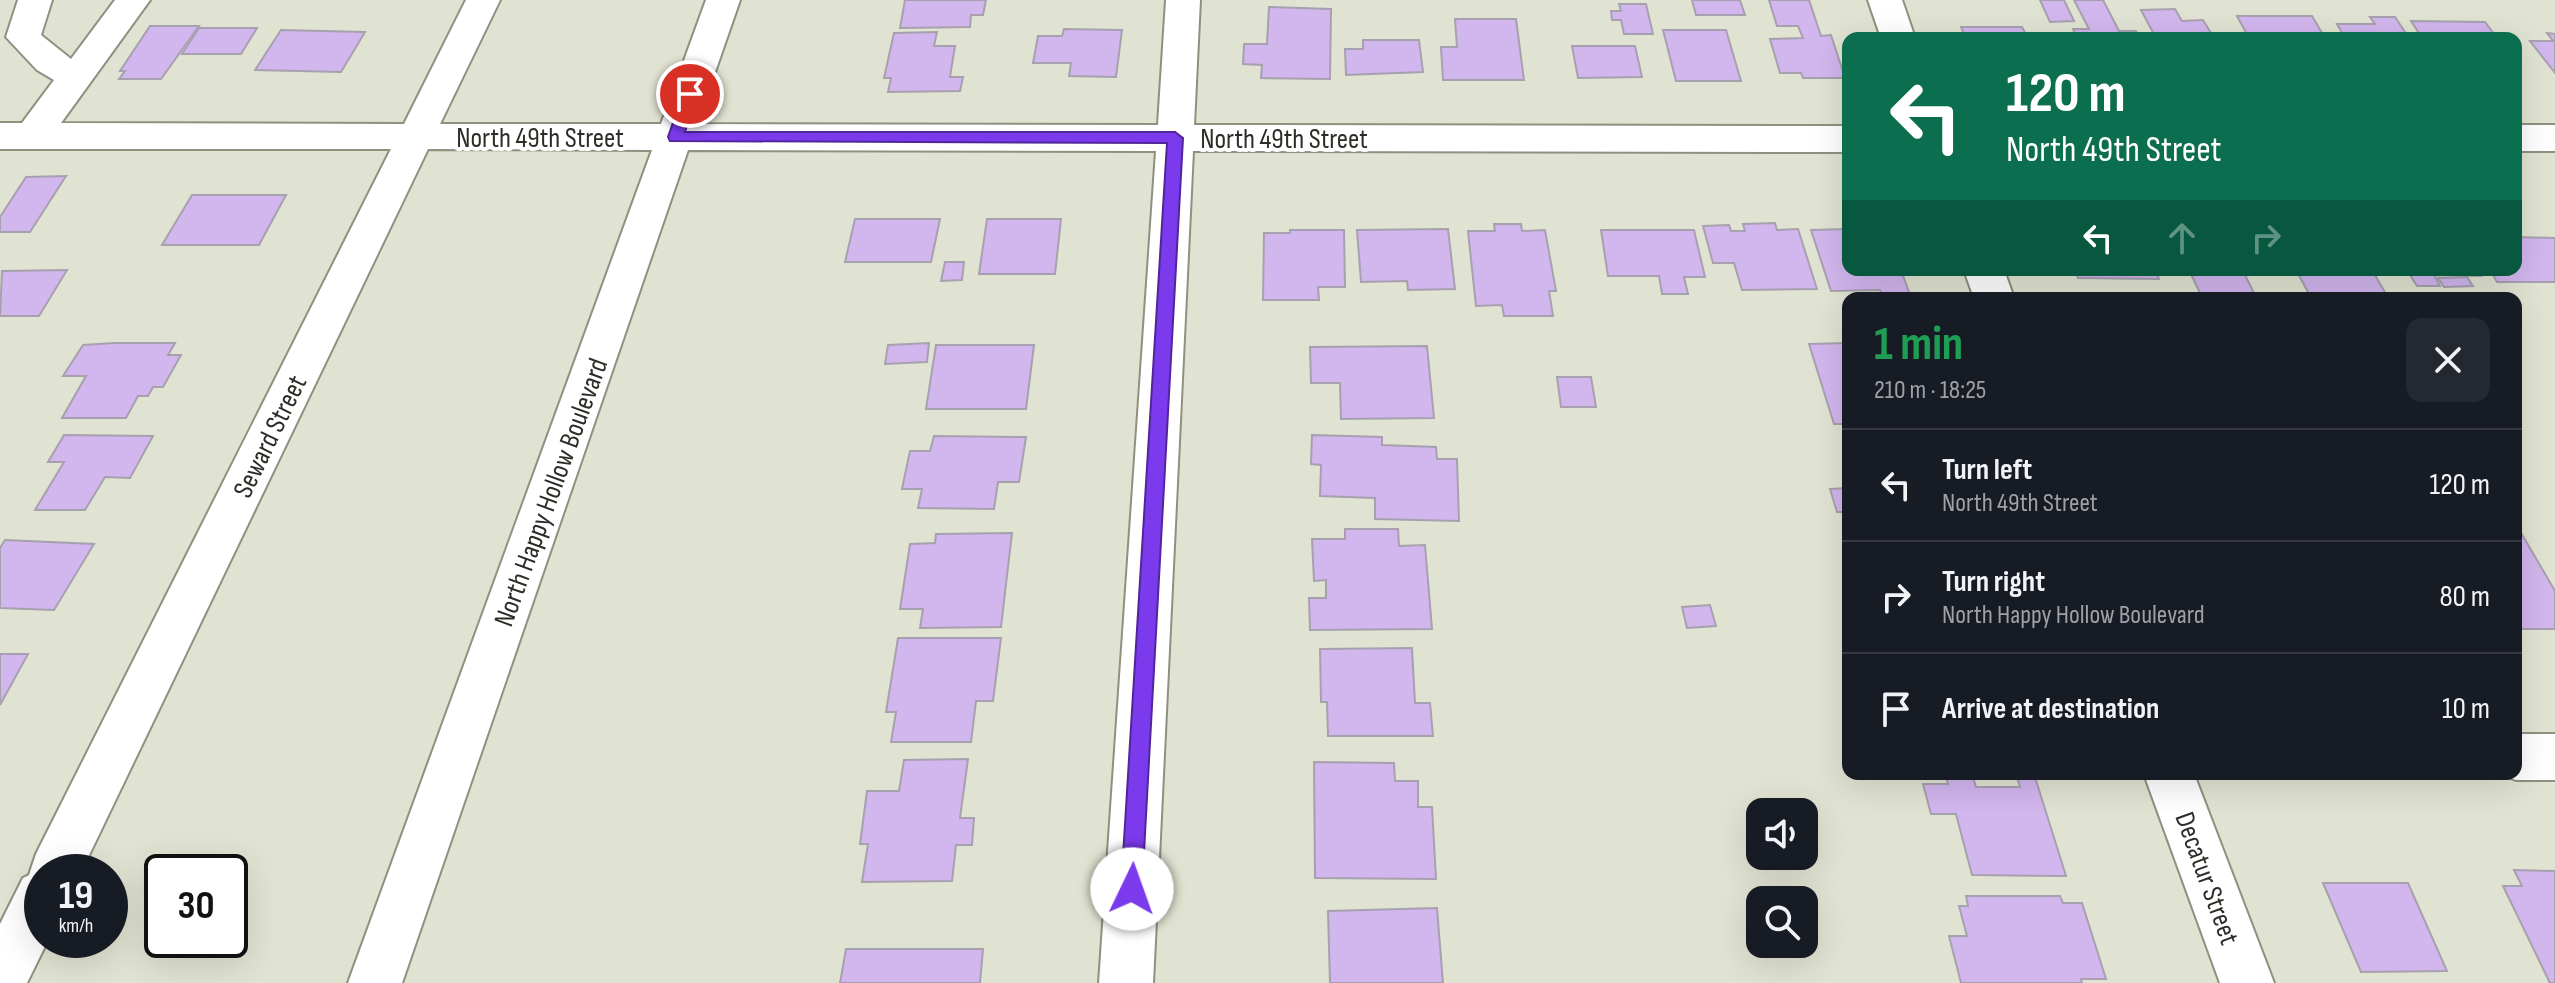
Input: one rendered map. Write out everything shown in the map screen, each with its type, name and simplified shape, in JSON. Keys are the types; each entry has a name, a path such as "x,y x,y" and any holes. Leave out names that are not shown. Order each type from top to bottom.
{"street":[{"path":"35,0 23,37 49,62 76,77"},
{"path":"16,136 76,77 133,0"},
{"name":"Seward Street","path":"63,854 483,0"},
{"name":"North Happy Hollow Boulevard","path":"375,983 723,0"},
{"path":"1126,983 1183,0"},
{"path":"1885,0 1896,32"},
{"name":"North 49th Street","path":"16,136 1842,139"},
{"path":"2522,138 2555,138"},
{"path":"2522,757 2555,757"},
{"name":"Decatur Street","path":"2171,780 2247,983"},
{"path":"0,981 24,932"}],"building":[{"path":"905,0 986,0 983,15 971,15 970,27 900,28"},
{"path":"1692,0 1740,0 1745,15 1696,15"},
{"path":"1769,0 1809,0 1821,36 1831,35 1842,78 1803,78 1801,73 1780,73 1770,39 1803,38 1798,26 1777,26"},
{"path":"2040,0 2064,0 2074,21 2050,22"},
{"path":"2074,0 2103,0 2119,31 2137,32 2074,32 2073,29 2089,29"},
{"path":"1619,4 1646,4 1653,34 1624,34 1621,20 1612,20 1611,11 1621,11"},
{"path":"1269,7 1331,9 1330,79 1261,78 1262,65 1243,64 1244,44 1267,44"},
{"path":"2175,9 2182,21 2203,20 2210,32 2153,32 2141,10"},
{"path":"2237,16 2312,16 2321,32 2246,32"},
{"path":"2370,17 2395,17 2405,32 2342,32 2337,24 2375,24"},
{"path":"1455,19 1516,19 1524,80 1443,80 1441,47 1457,47"},
{"path":"2411,21 2485,22 2492,32 2418,32"},
{"path":"150,26 199,26 161,79 119,79 125,71 120,71"},
{"path":"1961,27 2022,27 2025,32 1963,32"},
{"path":"199,28 257,28 241,54 182,54"},
{"path":"1064,29 1122,30 1116,77 1069,76 1071,63 1033,63 1038,36 1062,36"},
{"path":"281,30 365,32 341,72 255,70"},
{"path":"1663,30 1726,30 1741,81 1676,81"},
{"path":"937,32 934,46 955,46 950,77 963,77 960,91 888,92 891,78 884,78 894,33"},
{"path":"2547,33 2555,34 2555,73 2530,41 2553,41"},
{"path":"1363,40 1419,40 1423,72 1346,75 1345,49 1363,49"},
{"path":"1572,46 1635,46 1642,77 1578,78"},
{"path":"66,176 30,232 0,232 0,217 26,177"},
{"path":"192,195 286,195 259,245 162,245"},
{"path":"855,219 940,219 931,262 845,262"},
{"path":"987,219 1061,219 1055,274 979,274"},
{"path":"1775,223 1777,230 1798,229 1817,289 1742,290 1734,263 1713,263 1703,226 1729,225 1731,231 1745,231 1743,224"},
{"path":"1494,224 1521,224 1522,231 1545,230 1556,291 1549,291 1553,316 1504,316 1502,305 1476,306 1468,231 1495,231"},
{"path":"1448,229 1455,289 1408,290 1407,281 1361,282 1357,230"},
{"path":"1842,229 1842,276 1903,276 1909,292 1831,291 1811,230"},
{"path":"1290,230 1344,230 1345,287 1318,287 1319,300 1263,300 1264,233 1290,233"},
{"path":"1601,230 1694,230 1705,277 1684,277 1688,294 1662,294 1659,276 1608,276"},
{"path":"2522,237 2555,238 2555,282 2497,282 2494,276 2522,276"},
{"path":"945,262 964,262 962,280 941,281"},
{"path":"67,270 39,316 0,316 2,271"},
{"path":"2158,276 2159,279 2078,278"},
{"path":"2192,276 2246,276 2254,292 2200,292"},
{"path":"2299,276 2376,276 2385,292 2308,292"},
{"path":"2411,276 2435,276 2440,286 2417,286"},
{"path":"2467,277 2473,286 2444,287 2438,278"},
{"path":"175,343 168,355 181,355 163,387 153,387 148,396 138,396 126,418 62,418 86,376 63,376 83,345"},
{"path":"929,343 927,362 885,364 888,345"},
{"path":"1842,343 1842,424 1834,424 1809,344"},
{"path":"936,345 1034,345 1026,409 926,409"},
{"path":"1427,346 1434,418 1341,419 1340,383 1311,383 1310,347"},
{"path":"1557,377 1591,377 1596,407 1561,407"},
{"path":"64,435 153,436 130,478 105,477 85,510 35,510 64,462 48,462"},
{"path":"1312,435 1382,437 1382,445 1436,447 1437,459 1457,459 1459,521 1375,519 1375,498 1320,496 1321,465 1311,464"},
{"path":"934,436 1026,437 1019,482 998,482 994,509 918,508 922,489 902,489 910,451 930,451"},
{"path":"1842,488 1842,512 1837,512 1830,489"},
{"path":"1345,529 1398,529 1399,546 1425,545 1432,629 1310,630 1309,598 1326,598 1326,580 1314,581 1312,539 1345,539"},
{"path":"1012,533 1001,627 920,628 923,609 900,609 910,544 935,543 936,534"},
{"path":"2522,534 2555,591 2555,629 2522,629"},
{"path":"5,540 94,544 54,610 0,608 0,548"},
{"path":"1710,605 1716,626 1687,628 1682,607"},
{"path":"898,638 1001,638 993,701 976,701 971,742 891,742 896,712 886,712"},
{"path":"1412,648 1415,703 1430,703 1433,736 1328,736 1327,702 1321,702 1320,649"},
{"path":"0,654 28,654 0,705"},
{"path":"968,759 960,818 974,818 972,845 956,845 952,881 862,882 868,844 860,844 867,791 899,791 904,760"},
{"path":"1314,762 1394,763 1395,781 1418,781 1418,807 1432,807 1436,879 1315,878"},
{"path":"1947,780 1974,780 1976,787 2020,787 2018,780 2036,780 2066,876 1972,875 1956,814 1931,814 1923,784 1948,784"},
{"path":"2514,870 2555,871 2555,983 2550,983 2503,886 2522,886"},
{"path":"2323,883 2408,883 2447,971 2361,972"},
{"path":"1966,896 2060,896 2063,903 2082,903 2106,979 2081,979 2082,983 1961,983 1949,936 1967,936 1959,906 1968,906"},
{"path":"1437,908 1443,983 1330,983 1328,911"},
{"path":"846,949 983,949 980,983 840,983"}],"route":[{"path":"690,94 675,137 1175,138 1132,889"}]}
